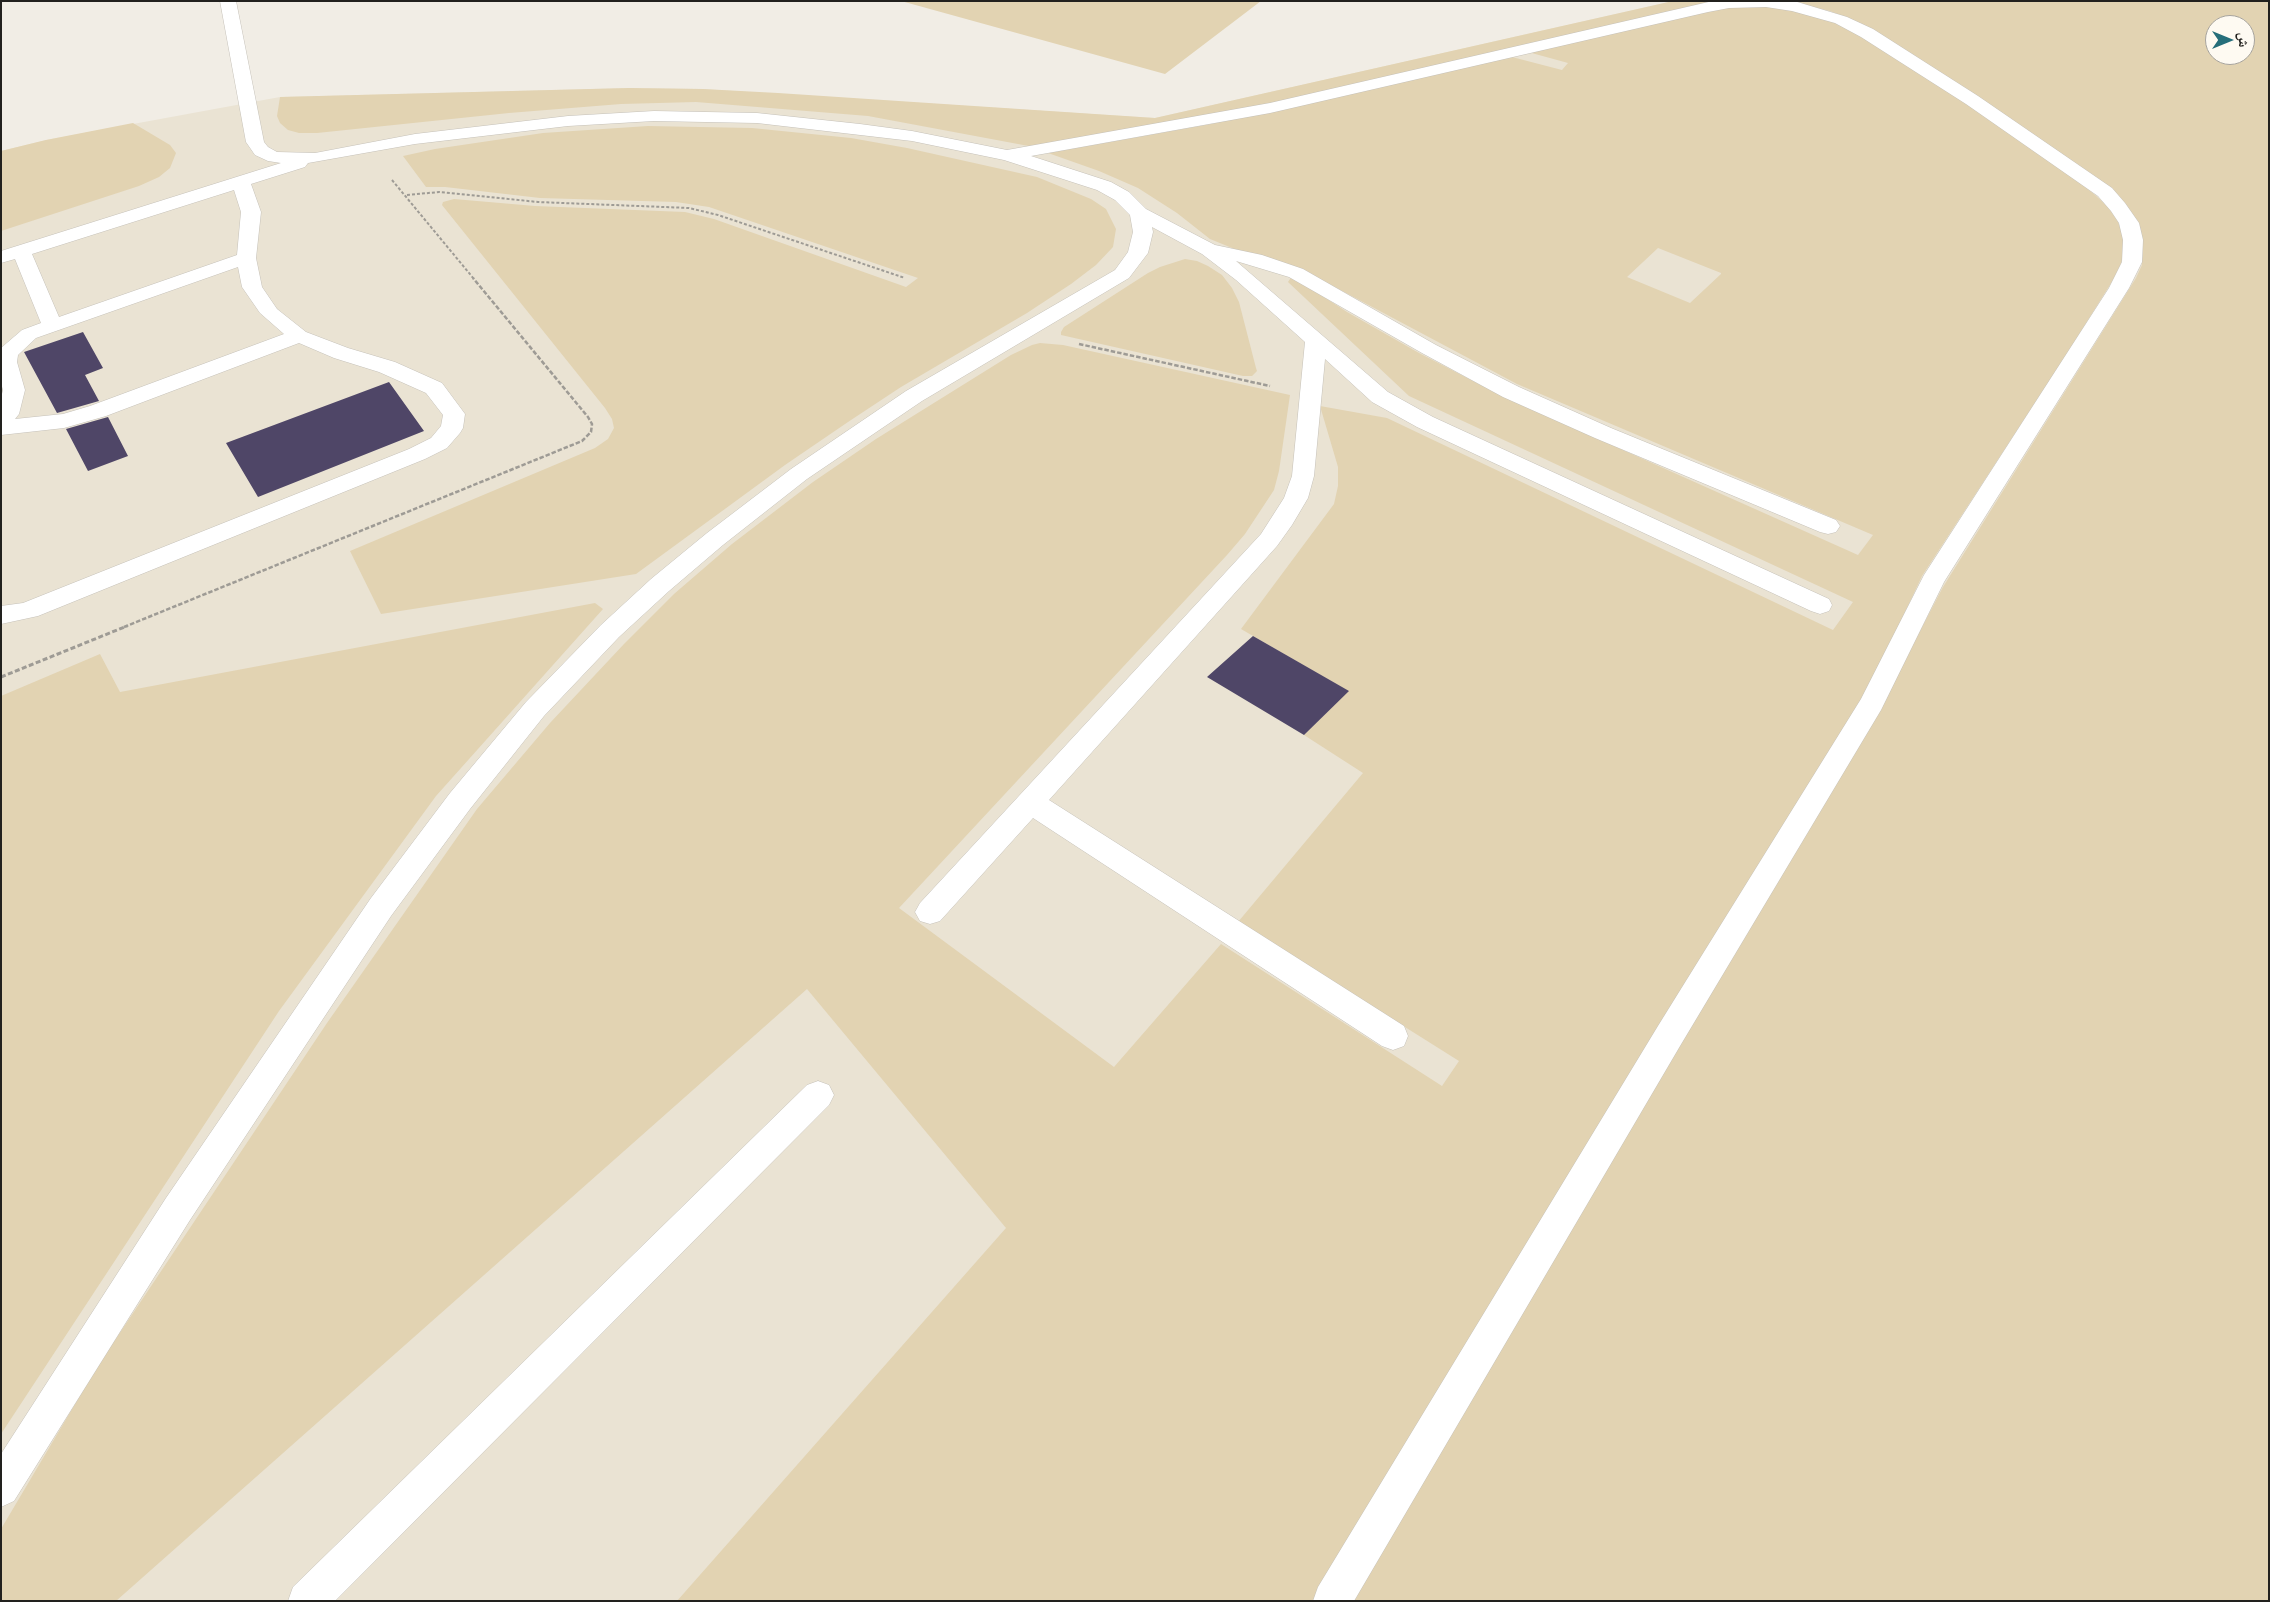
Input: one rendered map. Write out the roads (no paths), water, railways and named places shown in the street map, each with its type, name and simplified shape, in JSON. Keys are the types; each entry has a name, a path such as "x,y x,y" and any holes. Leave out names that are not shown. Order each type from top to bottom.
{"lane":[{"path":"228,1 255,142 261,151 274,157 315,158"},
{"path":"1007,155 1270,108 1708,7 1746,2 1766,2 1809,9 1841,20 1866,33 1972,100 2105,192 2129,223 2133,240 2132,262 2119,288 1933,581 1872,703 1669,1036 1332,1601"},
{"path":"1,257 315,158 415,139 505,127 608,118 694,115 756,118 860,128 1007,155 1104,186 1122,196 1139,213 1209,250 1243,276 1380,397 1426,422 1820,605"},
{"path":"1,615 29,610 417,454 439,443 452,428 454,414 434,388 387,367 341,353 299,336 270,313 252,287 246,258 251,212 240,181"},
{"path":"1,1488 178,1209 381,907 460,801 535,709 610,631 660,585 715,539 799,474 914,396 1122,274 1138,253 1143,232 1139,213"},
{"path":"1209,250 1255,259 1296,273 1429,349 1511,392 1828,526"},
{"path":"21,251 52,324"},
{"path":"1,422 8,414 14,390 6,362 8,352 30,334 52,324 246,258"},
{"path":"1,428 64,421 98,411 299,336"},
{"path":"930,912 1269,540 1284,519 1296,498 1302,476 1316,340"},
{"path":"1030,802 1393,1036"},
{"path":"307,1601 818,1095"}]}
